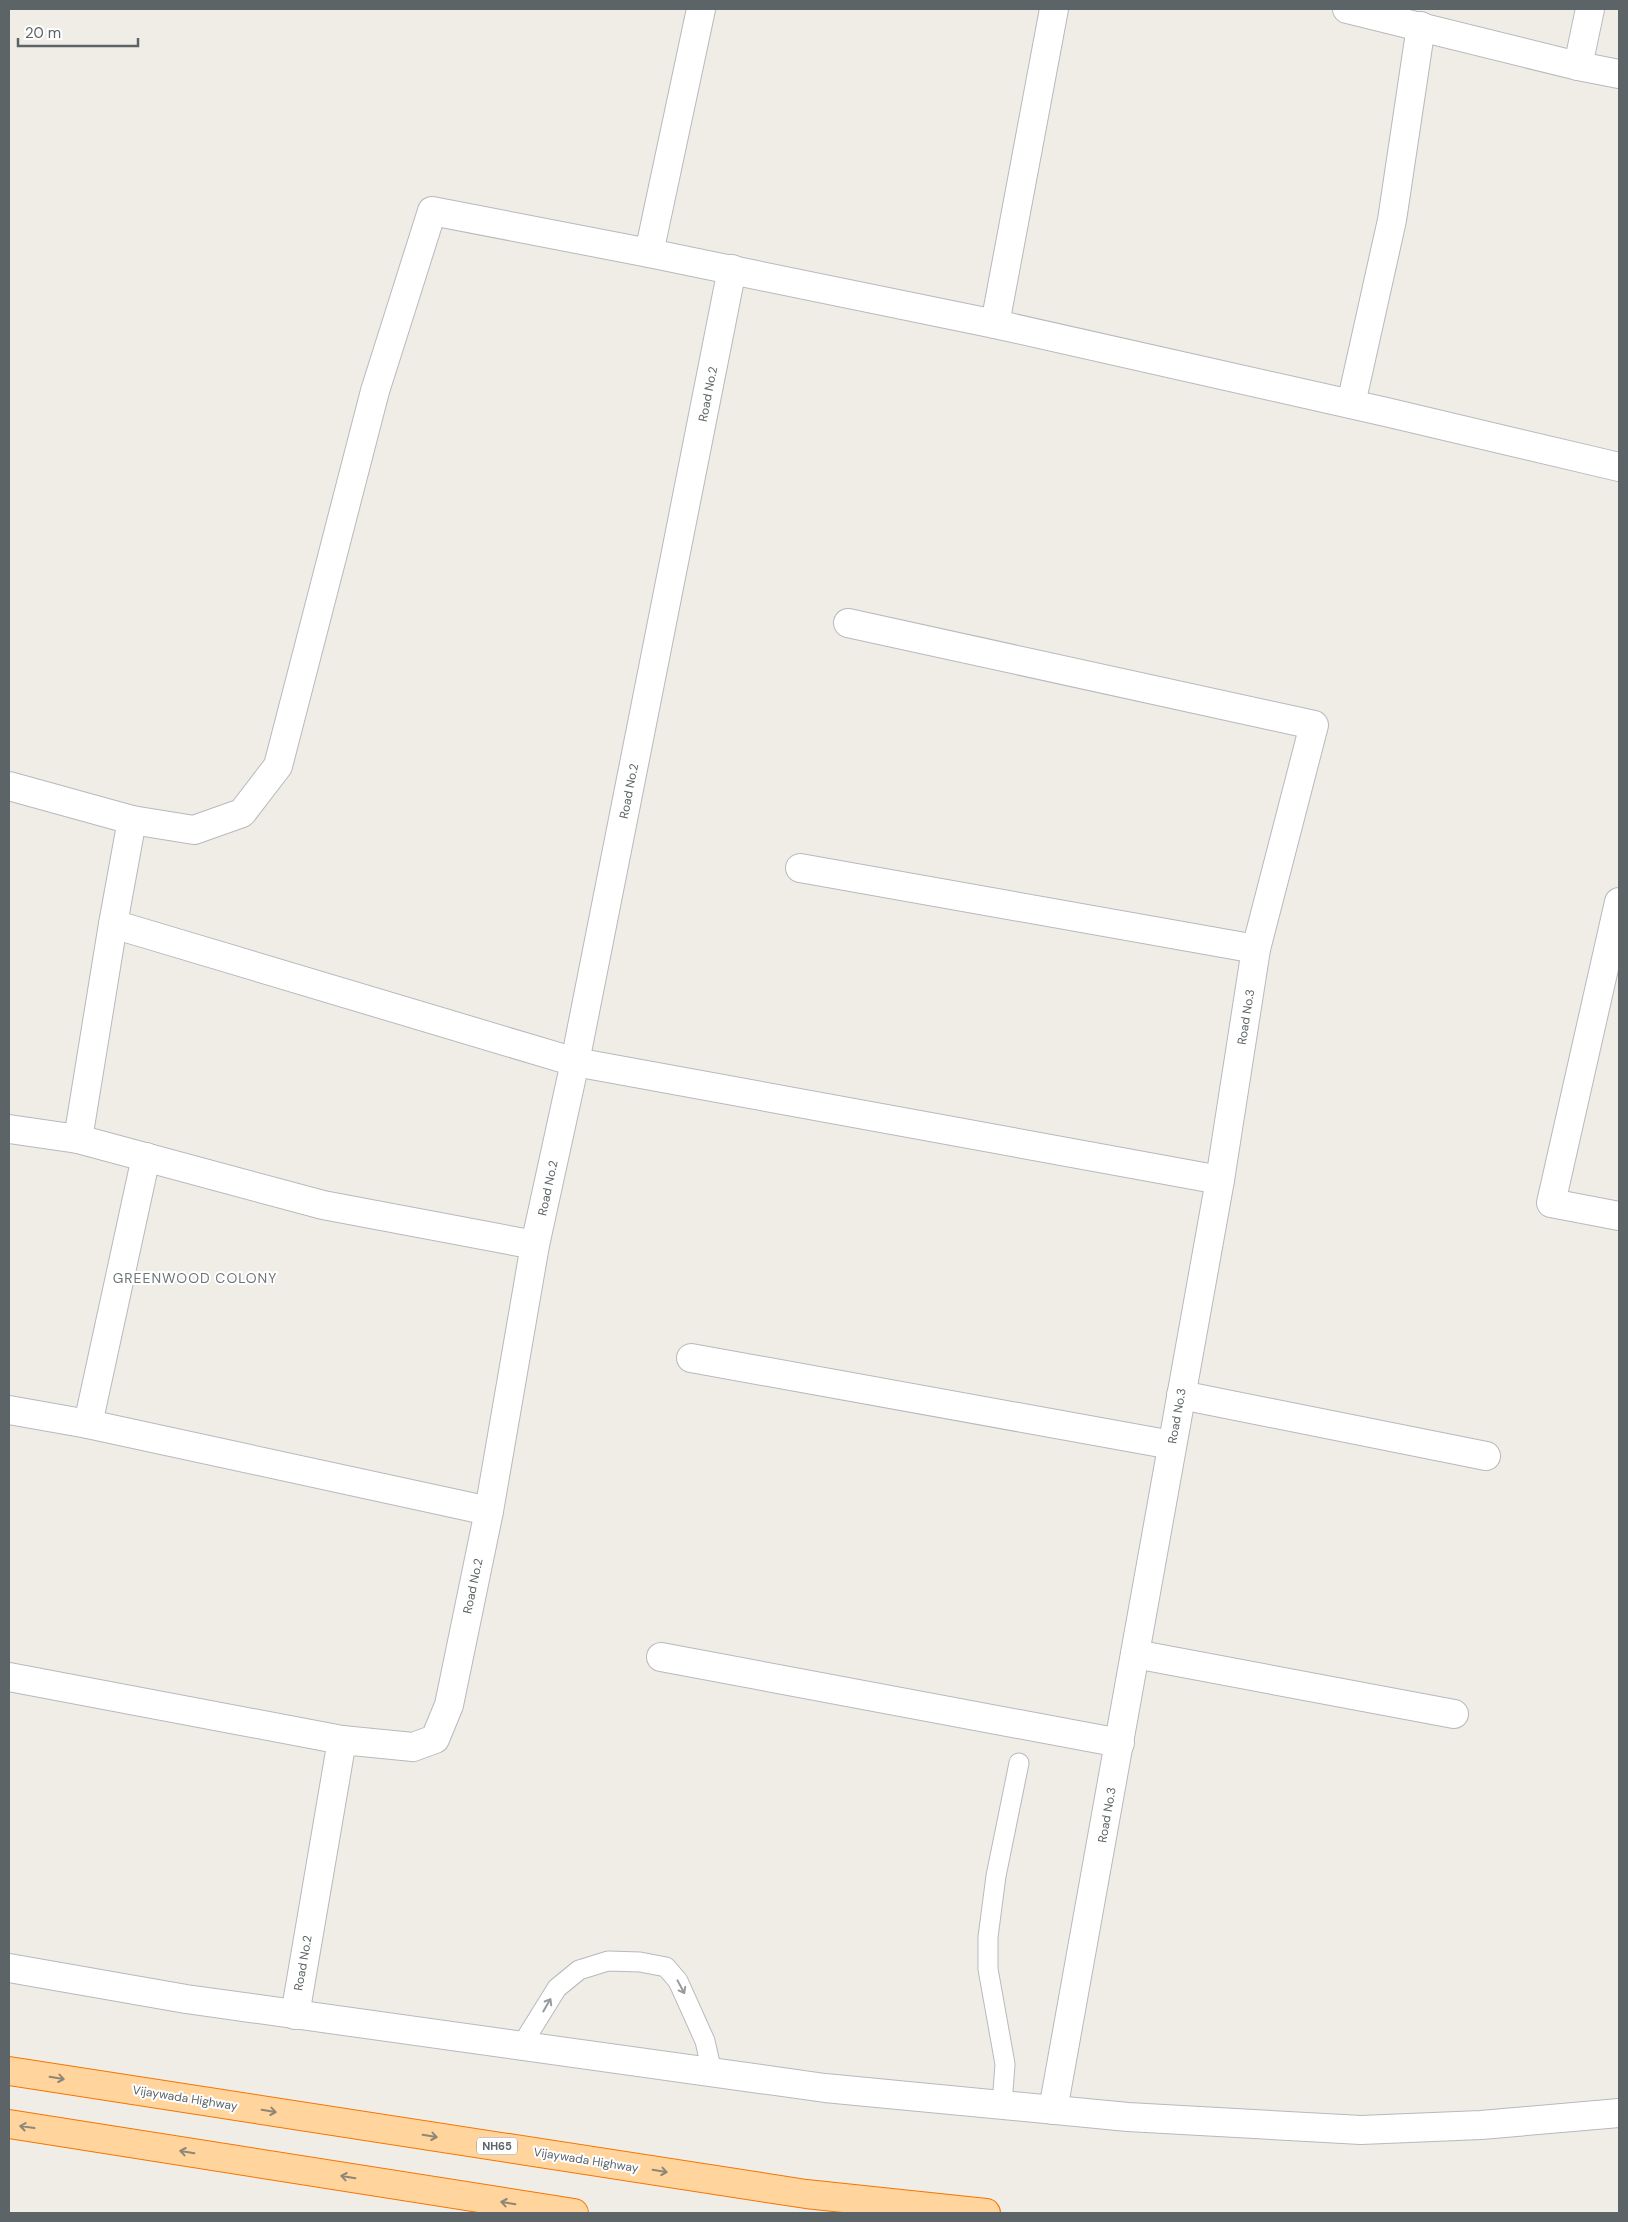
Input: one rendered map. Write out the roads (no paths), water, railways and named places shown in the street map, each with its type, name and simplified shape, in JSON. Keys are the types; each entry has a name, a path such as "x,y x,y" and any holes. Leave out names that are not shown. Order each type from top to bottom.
{"highway":[{"name":"Vijaywada Highway","path":"9,2070 806,2194 986,2213"},
{"path":"9,2124 574,2213"}],"street":[{"path":"649,253 701,9"},
{"path":"995,324 1054,9"},
{"path":"1347,9 1578,66 1619,74"},
{"path":"1578,66 1590,9"},
{"path":"1351,404 1392,220 1421,26"},
{"path":"9,786 132,820 194,830 242,813 278,766 375,391 432,211 732,269 995,324 1351,404 1619,467"},
{"name":"Road No.2","path":"295,2015 342,1740 413,1747 435,1739 449,1704 489,1511 535,1245 575,1062 732,269"},
{"name":"Road No.3","path":"848,623 1314,725 1256,949 1220,1180 1053,2110"},
{"path":"78,1139 132,820"},
{"path":"800,868 1256,949"},
{"path":"1619,902 1551,1203 1619,1216"},
{"path":"113,924 575,1062 1220,1180"},
{"path":"9,1129 78,1139 323,1205 535,1245"},
{"path":"88,1424 146,1157"},
{"path":"690,1358 1172,1445"},
{"path":"1181,1395 1486,1456"},
{"path":"9,1410 88,1424 489,1511"},
{"path":"1135,1654 1454,1714"},
{"path":"661,1658 1120,1743"},
{"path":"9,1678 342,1740"},
{"path":"9,1968 186,1999 825,2088 1128,2117 1361,2130 1481,2125 1619,2113"}],"lane":[{"path":"1002,2105 1005,2064 988,1969 988,1937 996,1876 1019,1763"},
{"path":"521,2046 557,1988 579,1970 608,1961 640,1962 666,1967 678,1981 704,2041 712,2072"}],"district":[{"name":"GREENWOOD COLONY","path":"195,1278"}]}
